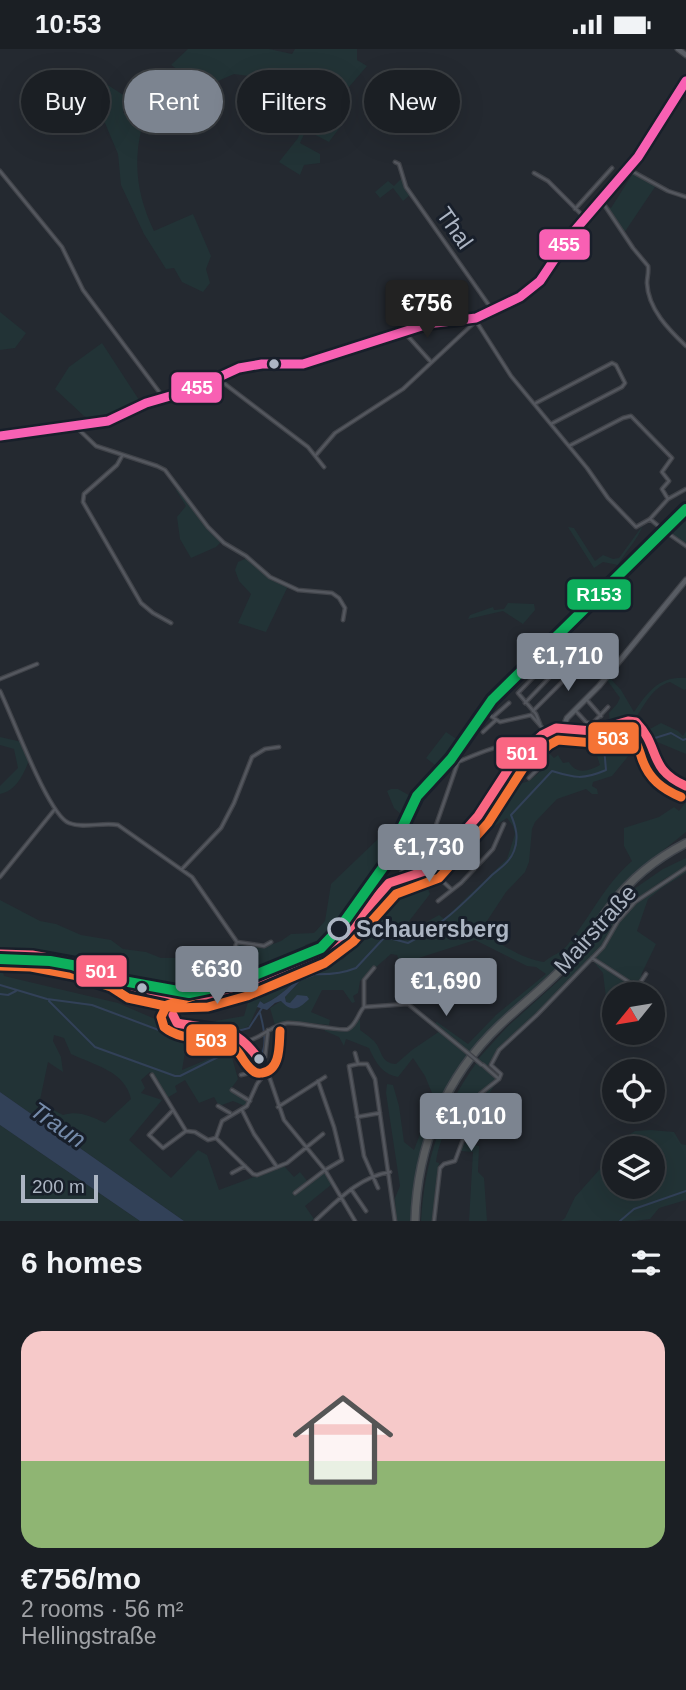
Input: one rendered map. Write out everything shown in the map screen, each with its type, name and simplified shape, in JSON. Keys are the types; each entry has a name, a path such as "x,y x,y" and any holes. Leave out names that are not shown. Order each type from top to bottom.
{"highway":[{"path":"417,1221 418,1179 429,1134 444,1099 465,1064 500,1025 573,956 630,882 652,864 686,846"}],"street":[{"path":"678,49 686,55"},
{"path":"317,455 335,433 403,389 476,320 535,287 570,236 628,169 659,126 686,81"},
{"name":"Thal","path":"395,162 399,164 406,187 493,311"},
{"path":"575,209 612,168"},
{"path":"628,169 668,191 686,197"},
{"path":"0,171 67,254 83,289 164,398"},
{"path":"534,173 548,181 585,218"},
{"path":"601,200 648,266 647,285 654,307 668,330 686,346"},
{"path":"0,436 108,421 247,366 303,364 437,322 476,320"},
{"path":"476,320 513,379 629,522 638,527 650,519 668,499 686,489"},
{"path":"404,331 431,362"},
{"path":"535,404 612,363 616,365 625,383 622,387 551,424"},
{"path":"217,378 317,455 324,467"},
{"path":"569,446 631,415 672,457 662,472 669,481 662,489 668,499"},
{"path":"75,426 96,446 165,470 217,537 270,576 298,590 331,593 339,598 345,608 343,620"},
{"path":"121,456 117,465 84,494 83,502 141,603 171,623"},
{"path":"650,519 686,546"},
{"path":"563,728 566,719 606,678 686,580"},
{"path":"546,645 595,668 606,678"},
{"path":"546,732 518,692 558,652"},
{"path":"525,703 569,657"},
{"path":"533,711 580,662"},
{"path":"0,679 37,664"},
{"path":"0,691 33,771 55,809 68,823 118,825 182,869 198,884 236,942 234,950"},
{"path":"586,699 601,716"},
{"path":"483,732 509,703"},
{"path":"575,710 591,725 608,707"},
{"path":"480,709 504,722 529,714 540,724"},
{"path":"0,954 32,955 76,963 116,976 129,985 177,996 211,994 242,985 324,950 345,933 389,883 431,869 487,805 510,765 546,732 563,728 596,731 631,720 638,723 645,733 660,770 670,779 686,786"},
{"path":"401,879 404,864 433,831 458,762 506,746 532,743"},
{"path":"182,869 221,828 252,757 265,749 279,747"},
{"path":"521,753 537,770 529,778"},
{"path":"0,877 55,809"},
{"path":"438,901 466,879 493,849 504,824"},
{"path":"433,831 449,851"},
{"path":"431,869 433,871 444,867 439,879 451,889"},
{"name":"Mairstraße","path":"499,1079 501,1075 491,1067 494,1057 603,947 618,921 640,897 686,868"},
{"path":"236,942 264,946 271,941"},
{"path":"592,958 632,984 640,983 646,974"},
{"path":"8,970 17,963 51,965 136,993 141,988"},
{"path":"247,1041 291,1023 342,1030 349,1028 363,1008 362,985 374,968"},
{"path":"242,985 244,990 240,995 173,1016 177,1023 229,1031 247,1041 266,1072 286,1125 325,1170 355,1221"},
{"path":"363,1008 408,1004 413,1006 499,1079 480,1094 455,1161 440,1168 434,1219"},
{"path":"259,1059 265,1058 267,1031"},
{"path":"355,1053 358,1064"},
{"path":"379,1188 364,1156 357,1117 349,1066 358,1064 368,1064 375,1079 395,1221"},
{"path":"241,1075 253,1072 259,1080"},
{"path":"216,1138 221,1123 231,1114 242,1110 250,1101 259,1080 266,1072"},
{"path":"152,1076 186,1131"},
{"path":"278,1107 325,1077"},
{"path":"295,1193 342,1160 318,1081"},
{"path":"232,1090 250,1101"},
{"path":"218,1106 231,1114"},
{"path":"173,1110 149,1135 162,1148 186,1131 195,1132 208,1140 216,1138"},
{"path":"242,1110 254,1134 277,1167"},
{"path":"357,1117 380,1113"},
{"path":"216,1138 257,1175 290,1161 323,1134"},
{"path":"232,1173 245,1166"},
{"path":"316,1220 351,1189 373,1175 390,1172"},
{"path":"351,1189 366,1211"}],"shaded area":[{"path":"188,49 269,49 292,54 295,49 357,49 357,60 367,66 350,86 350,70 237,70 237,74 223,79 223,70 178,70 171,65"},
{"path":"110,86 124,95 124,133 141,133 137,157 138,182 154,231 193,214 211,256 206,269 210,283 203,292 182,282 174,268 166,269 144,234 121,185 118,154 109,133"},
{"path":"300,133 305,133 300,143 320,154 320,163 304,165 300,175 279,162"},
{"path":"312,133 336,133 329,142"},
{"path":"631,169 657,184 624,233 607,207 611,208 632,175 629,172"},
{"path":"402,178 412,193 403,201 393,188 380,198 375,192 388,181 394,186"},
{"path":"0,312 26,333 15,348 0,350"},
{"path":"102,343 141,403 101,422 84,416 55,389 69,367"},
{"path":"178,488 221,542 191,558 180,539 177,517 186,506 176,490"},
{"path":"680,517 686,522 686,547 664,532"},
{"path":"643,525 618,565 603,562 594,568 568,527 574,528 595,561 603,555 619,558"},
{"path":"247,558 268,578 288,586 266,632 238,623 251,594 239,581 235,570 238,562"},
{"path":"508,603 534,604 535,610 523,624 503,611 468,619 470,615 493,607 494,610 504,609"},
{"path":"609,677 621,690 634,712 649,692 661,683 686,678 686,689 670,682 664,684 650,697 635,719 610,724 609,713 620,698 607,680"},
{"path":"661,723 683,736 686,731 686,754 650,739 646,731"},
{"path":"611,727 618,737 642,730 648,743 630,754 612,776 593,782 592,786 597,789 598,794 592,794 586,789 557,799 535,822 525,872 480,927 510,949 544,962 566,947 605,891 632,861 624,846 624,828 659,817 674,807 679,811 686,802 686,832 631,876 563,963 491,1029 470,1053 435,1023 468,1044 497,1014 546,974 475,940 400,964 397,955 391,954 360,981 358,993 353,996 355,1002 352,1003 343,990 322,990 311,1012 330,1020 329,1025 291,1021 275,1025 270,1008 281,1001 290,1003 286,1002 285,997 308,973 271,1001 264,1004 260,1001 249,1026 232,1036 187,1040 182,1070 230,1050 238,1079 230,1090 248,1101 245,1106 233,1101 219,1106 214,1097 199,1103 185,1080 175,1086 177,1092 167,1098 150,1072 141,1080 145,1088 141,1093 162,1100 129,1140 171,1178 198,1150 207,1155 219,1190 284,1166 294,1177 300,1172 308,1182 324,1170 332,1184 305,1206 314,1219 311,1221 184,1221 0,1092 0,960 4,976 118,1003 162,1022 211,1027 210,1022 244,1016 248,1002 241,996 245,994 246,984 324,951 342,960 364,926 359,920 385,890 395,900 415,893 426,883 430,894 403,929 423,924 439,915 444,919 507,859 515,834 513,826 507,818 490,829 482,821 495,818 516,785 529,781 548,765 531,746 553,732 579,731 551,743 548,752 554,758 558,755 563,763 569,762 575,769 587,770 600,765 588,741 592,733","holes":["54,1035 64,1038 71,1054 107,1070 128,1089 131,1099 105,1123 79,1113 63,1115 40,1100 48,1062 63,1072 61,1057 53,1041"]},
{"path":"446,732 461,742 440,769 426,758"},
{"path":"0,737 22,742 29,760 15,786 0,794 0,786 18,768 14,749 0,745"},
{"path":"398,789 414,798 383,867 330,939 320,947 316,941 305,945 308,953 219,987 175,991 131,981 66,959 0,953 0,900 40,921 56,924 81,935 111,940 123,949 146,952 161,958 206,958 235,950 237,945 265,947 291,934 314,933 325,921 331,884 378,839 386,839 403,816 394,808 387,791"},
{"path":"686,858 686,867 634,901 618,920 604,945 532,1019 503,1044 487,1066 478,1059 507,1027 566,974 634,889 663,869"},
{"path":"686,869 686,873 648,899 637,931 656,944 641,975 646,977 643,982 604,982 603,973 592,960 635,904"},
{"path":"240,988 241,992 203,1006 201,999 171,999 166,1002 138,997 142,990 191,996"},
{"path":"360,1019 360,1030 374,1041 384,1059 391,1063 396,1064 440,1031 468,1055 444,1093 427,1133 416,1176 411,1221 396,1221 395,1198 400,1186 386,1093 387,1084 393,1085 404,1142 414,1150 434,1098 425,1076 413,1058 398,1077 392,1076 380,1067 369,1048 346,1039 344,1046 339,1037 325,1031 325,1027 348,1030"},
{"path":"477,1062 498,1079 469,1128 452,1121 446,1131 436,1162 439,1163 433,1221 421,1221 426,1177 437,1137 454,1099"},
{"path":"0,1125 140,1221 0,1221"},
{"path":"635,1131 674,1132 681,1144 686,1145 686,1200 659,1208 650,1219 561,1221 575,1197 602,1165 602,1199 665,1199 665,1136 627,1136"},
{"path":"463,1143 479,1146 478,1172 484,1178 487,1221 469,1221 473,1152 461,1151"}],"water":[{"path":"308,973 314,976 300,981 285,997 286,1002 290,1003 297,995 307,996 309,999 302,1005 292,1008 281,1001 267,1010 257,1007 260,1001 264,1004 271,1001"},
{"path":"0,1092 184,1221 140,1221 0,1125"}],"waterway":[{"path":"649,734 655,738 671,733 686,739"},
{"path":"311,974 334,974 356,968 383,939 408,943 432,929 510,858 517,837 511,815 552,771 579,777 606,770 604,747 644,734"},
{"path":"0,985 47,999 92,1005 180,1038 226,1034 249,1028 262,1008"},
{"path":"0,994 8,995 16,991"},
{"path":"49,1001 95,1047 175,1076 226,1053 247,1058 259,1056 264,1046 260,1013"},
{"path":"620,1221 634,1209 686,1191"}],"transit line":[{"name":"455","path":"0,436 108,421 146,403 191,390 239,368 262,364 303,364 428,324 476,318 520,297 540,281 570,236 638,157 686,81"},
{"name":"R153","path":"0,959 50,961 72,965 112,979 189,993 233,984 321,948 339,929 384,866 417,796 451,759 492,700 686,509"},
{"name":"501","path":"0,954 32,955 76,963 116,976 132,986 177,996 206,995 242,985 319,952 345,933 389,883 431,869 478,816 515,759 542,735 556,728 593,731 628,721 636,722 665,772 686,786"},
{"name":"503","path":"0,966 31,967 73,975 111,987 128,998 175,1008 208,1007 247,996 325,963 353,942 396,894 439,878 488,823 524,767 558,740 594,743 630,734 652,778 668,791 681,797"},
{"name":"503","path":"205,992 167,1005 161,1017 164,1027 178,1035 226,1043 235,1048 255,1073 268,1071 276,1062 280,1031"},
{"name":"501","path":"173,1015 177,1023 233,1034 242,1040 260,1061"}],"place":[{"name":"Schauersberg","path":"339,929"}],"water label":[{"name":"Traun","path":"58,1125"}]}
